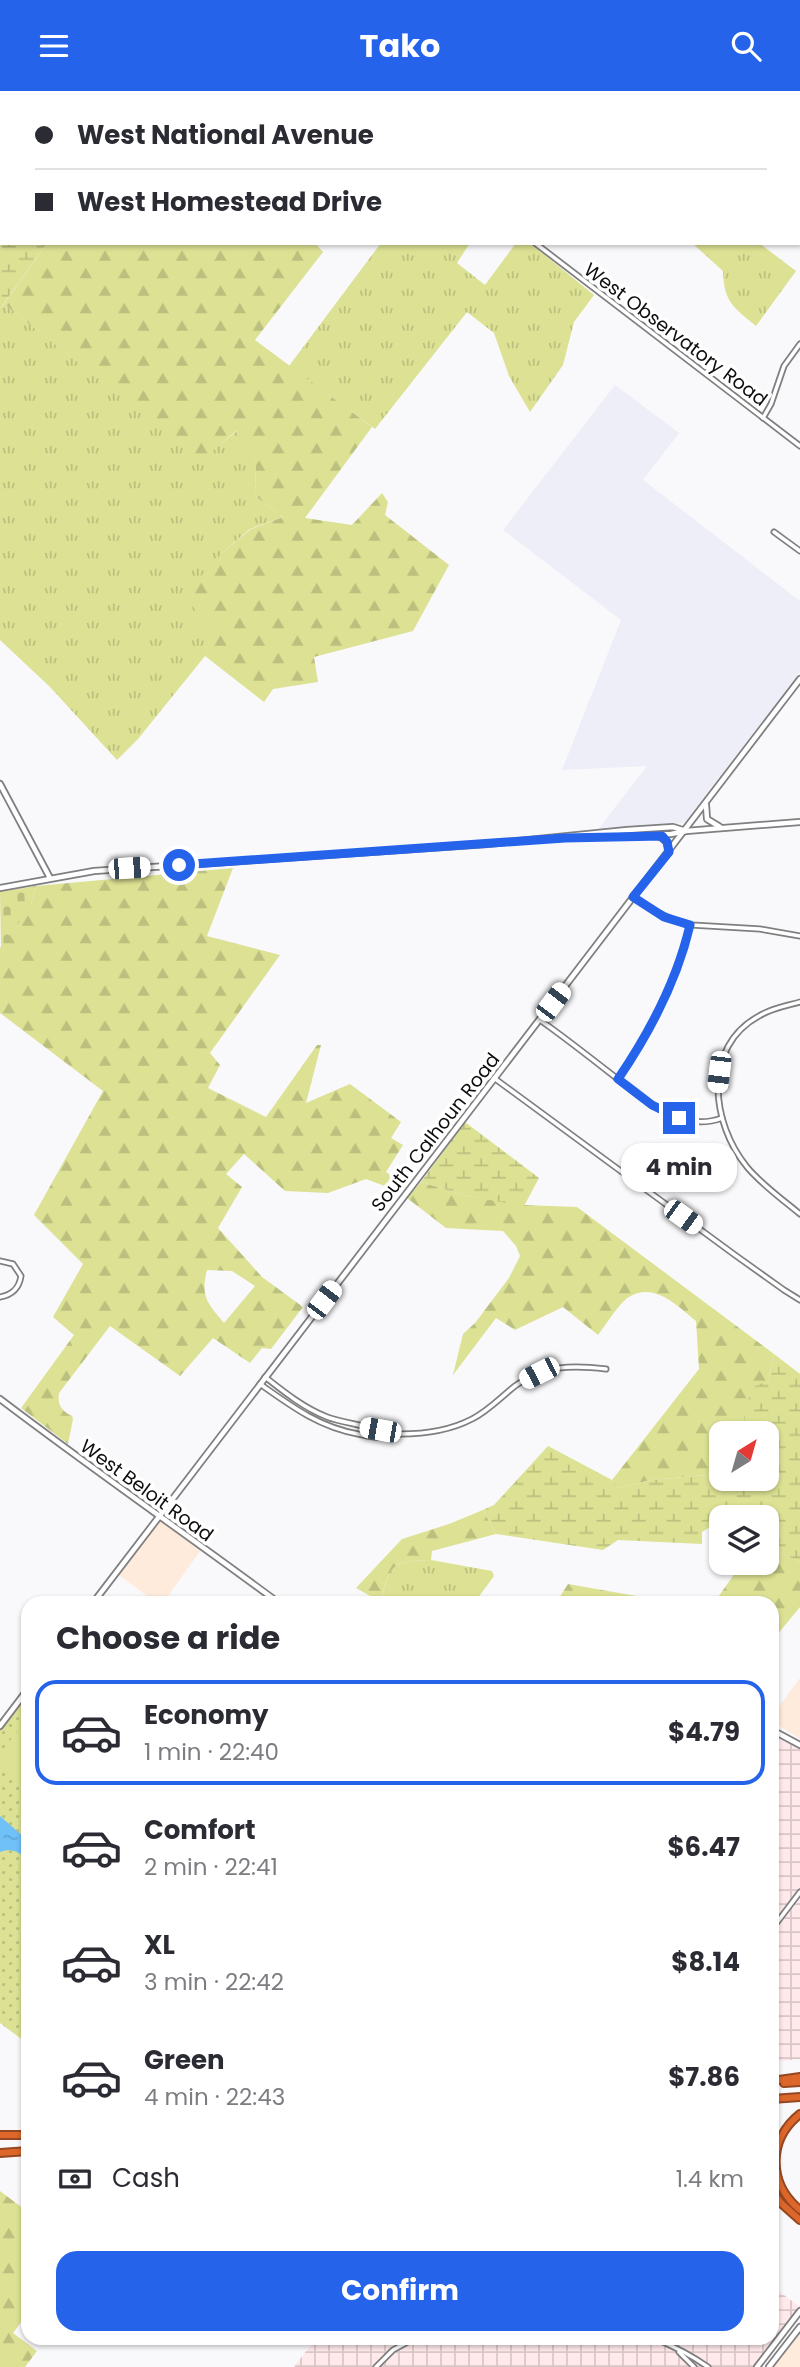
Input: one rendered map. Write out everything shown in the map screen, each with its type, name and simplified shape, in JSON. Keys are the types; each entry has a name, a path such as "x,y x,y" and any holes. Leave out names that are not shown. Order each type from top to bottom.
{"highway":[{"path":"779,2082 800,2080"},
{"path":"779,2098 800,2097"},
{"path":"779,2142 788,2126 800,2115"},
{"path":"0,2135 21,2135"},
{"path":"0,2153 21,2152"},
{"path":"779,2180 781,2189 800,2210"},
{"path":"779,2200 800,2220"}],"main road":[{"name":"South Calhoun Road","path":"98,1596 800,679"},
{"path":"0,784 50,878"},
{"path":"706,804 706,817 721,828"},
{"path":"0,888 94,871 565,838 671,834 800,822"},
{"path":"565,838 580,834 673,827 686,831"},
{"path":"654,835 665,839 669,852"},
{"name":"West Beloit Road","path":"0,1399 269,1596"},
{"path":"0,1726 21,1698"},
{"path":"779,1734 800,1745"},
{"path":"779,2338 800,2311"},
{"path":"769,2367 800,2327"},
{"path":"757,2367 774,2345"}],"street":[{"name":"West Observatory Road","path":"538,245 800,446"},
{"path":"762,418 771,404 784,366 800,344"},
{"path":"774,532 800,551"},
{"path":"633,897 664,917 690,925 760,929 800,936"},
{"path":"618,1079 668,991 677,971 690,925"},
{"path":"800,1002 772,1009 747,1024 729,1046 719,1072 717,1087 722,1118 747,1167 800,1214"},
{"path":"539,1019 652,1105 679,1118 703,1121 722,1118"},
{"path":"494,1078 744,1262 800,1300"},
{"path":"0,1261 13,1264 21,1276 16,1290 10,1295 0,1297"},
{"path":"260,1384 316,1421 350,1433 379,1437 442,1429 471,1420 519,1383 556,1367 606,1369"},
{"path":"265,1377 320,1414 386,1434"},
{"path":"316,1421 320,1414"},
{"path":"350,1433 352,1425"},
{"path":"779,1920 800,1892"},
{"path":"376,2367 400,2345"},
{"path":"666,2345 679,2352 694,2367"},
{"path":"679,2352 690,2354 708,2367"}],"shaded area":[{"path":"615,385 679,433 643,480 800,601 800,672 684,823 596,832 647,766 562,770 621,620 503,530"},
{"path":"159,1517 203,1547 168,1596 147,1596 116,1573"},
{"path":"800,1678 800,1739 779,1726 779,1706"},
{"path":"779,1733 800,1745 800,2059 779,2061"},
{"path":"779,2291 800,2307 800,2311 779,2338"},
{"path":"800,2331 800,2367 772,2367 777,2361"},
{"path":"311,2345 774,2345 757,2367 294,2367"}],"green space":[{"path":"0,245 46,245 0,309"},
{"path":"46,245 317,245 323,252 255,340 372,427 305,518 352,525 382,493 388,502 385,515 449,565 413,631 314,657 318,682 273,689 264,702 205,656 213,625 191,605 191,587 222,553 251,529 283,517 255,496 256,462 236,431 202,460 4,304"},
{"path":"380,245 469,245 457,263 485,285 515,245 532,245 594,295 574,322 563,365 530,412 509,376 494,333 467,312 375,429 289,366"},
{"path":"694,245 762,245 796,271 756,326 731,303 725,290 723,271"},
{"path":"4,304 202,459 237,431 256,462 255,496 283,517 250,529 222,553 191,605 214,625 205,656 138,739 117,760 50,687 0,640 0,309"},
{"path":"233,868 207,936 280,955 210,1053 220,1065 208,1088 266,1117 317,1045 321,1045 306,1103 350,1084 401,1122 391,1138 403,1145 386,1172 397,1180 408,1179 398,1191 366,1179 328,1193 285,1191 244,1154 226,1174 242,1187 218,1228 262,1277 303,1307 271,1349 262,1348 250,1363 213,1338 180,1376 110,1326 59,1393 61,1407 73,1419 68,1444 21,1408 74,1335 53,1317 83,1264 34,1215 103,1091 0,1013 0,948 31,904 36,886","holes":["207,1270 232,1271 255,1286 224,1323 207,1299 205,1279"]},
{"path":"36,886 31,904 1,949 0,892"},
{"path":"465,1122 539,1178 524,1206 467,1196 421,1182"},
{"path":"421,1182 467,1196 524,1205 577,1207 774,1354 768,1381 751,1421 709,1421 709,1474 651,1480 618,1488 612,1480 699,1369 696,1321 666,1298 648,1292 638,1293 625,1300 598,1335 563,1307 515,1330 496,1318 453,1375 463,1334 475,1323 509,1278 520,1256 516,1246 503,1231 446,1228 407,1198"},
{"path":"774,1354 800,1374 800,1562 779,1552 779,1505 709,1505 709,1528 702,1532 702,1544 618,1540 603,1550 496,1534 483,1510 494,1505 548,1446 612,1480 618,1488 651,1480 709,1474 709,1491 779,1491 779,1421 744,1421 743,1409 755,1386 768,1381"},
{"path":"483,1510 496,1534 432,1551 431,1560 408,1562 394,1567 383,1596 370,1596 356,1588 402,1539"},
{"path":"779,1552 800,1562 800,1607 779,1632 779,1596 719,1596 734,1575 779,1575"},
{"path":"431,1560 492,1571 494,1576 479,1596 383,1596 394,1567 408,1562"},
{"path":"568,1584 636,1596 560,1596"},
{"path":"19,1700 21,1701 21,2039 0,2023 0,1726"},
{"path":"21,1727 21,1781 0,1765 0,1753"},
{"path":"0,2191 21,2207 21,2322 13,2333 21,2339 21,2345 29,2345 37,2351 25,2367 0,2367"}],"water":[{"path":"0,1816 21,1834 21,1854 7,1850 0,1852"}],"route":[{"path":"179,865 565,838 662,836 669,846 669,852 633,897 664,917 690,925 682,957 668,991 618,1079 652,1105 679,1118"}]}
